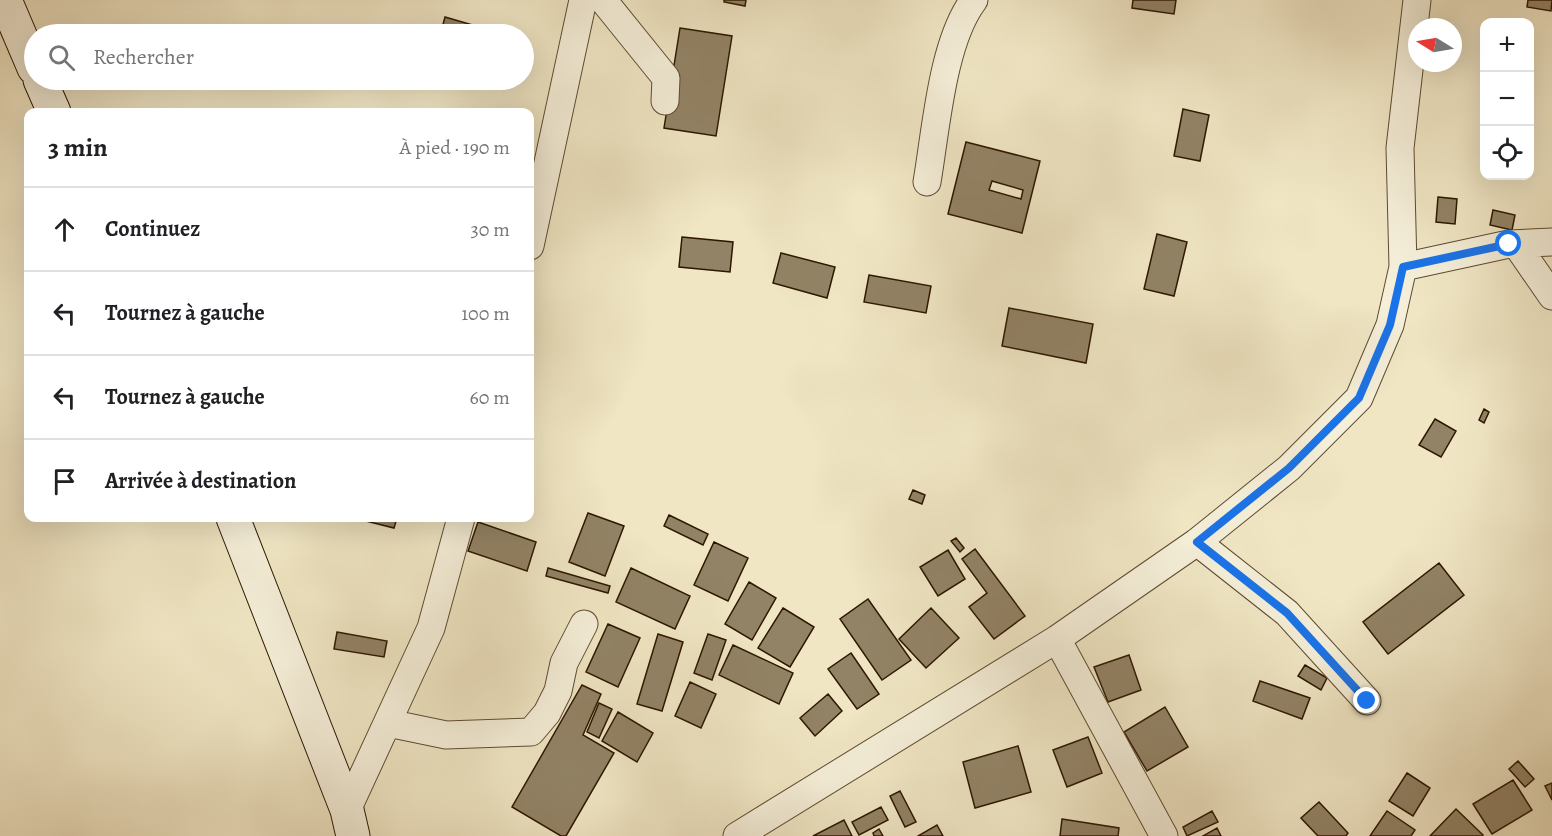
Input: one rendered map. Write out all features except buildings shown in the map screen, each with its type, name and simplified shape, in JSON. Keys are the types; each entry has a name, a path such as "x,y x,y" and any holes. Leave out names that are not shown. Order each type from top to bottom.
{"main road":[{"path":"5,0 24,45"},
{"path":"44,90 52,108"},
{"path":"235,522 350,823"}],"street":[{"path":"534,227 583,0"},
{"path":"603,0 666,78 665,101"},
{"path":"927,182 950,53 965,12 974,0"},
{"path":"737,836 1056,639 1197,542 1289,468 1359,398 1390,325 1403,267 1400,148 1418,0"},
{"path":"1403,267 1516,244 1552,242"},
{"path":"1516,244 1552,296"},
{"path":"350,823 388,723 432,628 460,522"},
{"path":"1197,542 1287,613 1367,701"},
{"path":"388,723 446,735 531,732 548,713 558,691 564,663 584,624"},
{"path":"1056,639 1164,836"}],"route":[{"path":"1367,701 1287,613 1197,542 1226,521 1289,468 1359,398 1390,325 1403,267 1509,244"}]}
